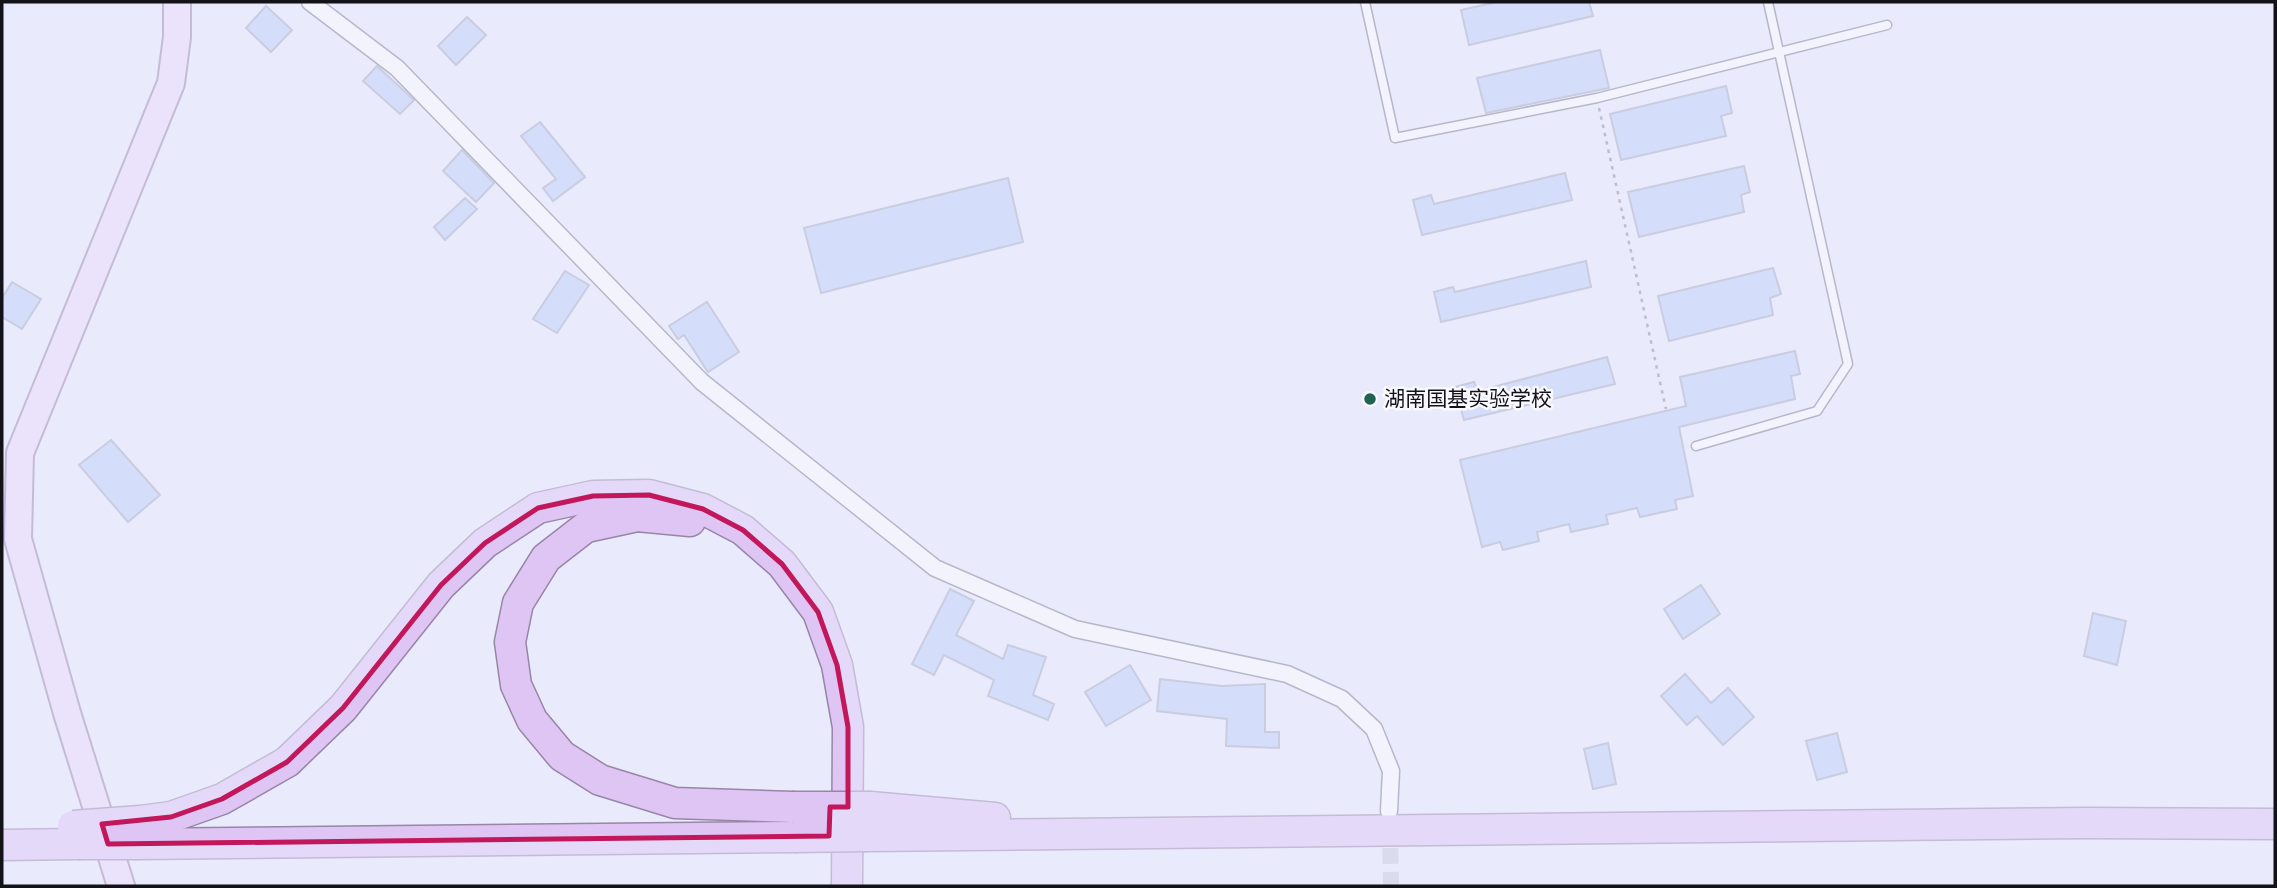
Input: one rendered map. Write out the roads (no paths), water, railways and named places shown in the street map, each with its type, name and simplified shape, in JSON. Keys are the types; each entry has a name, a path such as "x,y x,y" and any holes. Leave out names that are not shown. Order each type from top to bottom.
{"highway":[{"path":"139,832 171,817 222,799 287,762 343,708 442,585 485,543 538,508 593,496 649,495 703,509 743,530 782,564 818,612 837,665 848,727 847,886"},
{"path":"794,822 675,803 600,780 562,756 531,720 516,685 510,642 518,603 546,558 586,527 637,516 690,521 731,540 772,575 803,623 819,668 831,734 829,886"},
{"path":"2087,823 2275,815"},
{"path":"2,845 75,835 139,832 794,822 869,822 1170,834 2087,823 2275,824"},
{"path":"2,831 75,835"}],"main road":[{"path":"121,886 67,713 18,539 20,453 171,83 177,37 177,2"}],"street":[{"path":"310,2 397,68 702,382 935,568 1075,629 1287,674 1342,699 1374,729 1391,771 1389,811"}],"lane":[{"path":"1365,2 1395,138 1597,98 1887,25"},
{"path":"1696,446 1817,411 1847,364 1768,2"}],"tunnel":[{"path":"1390,824 1391,886"}],"place":[{"name":"湖南国基实验学校","path":"1370,399"}]}
